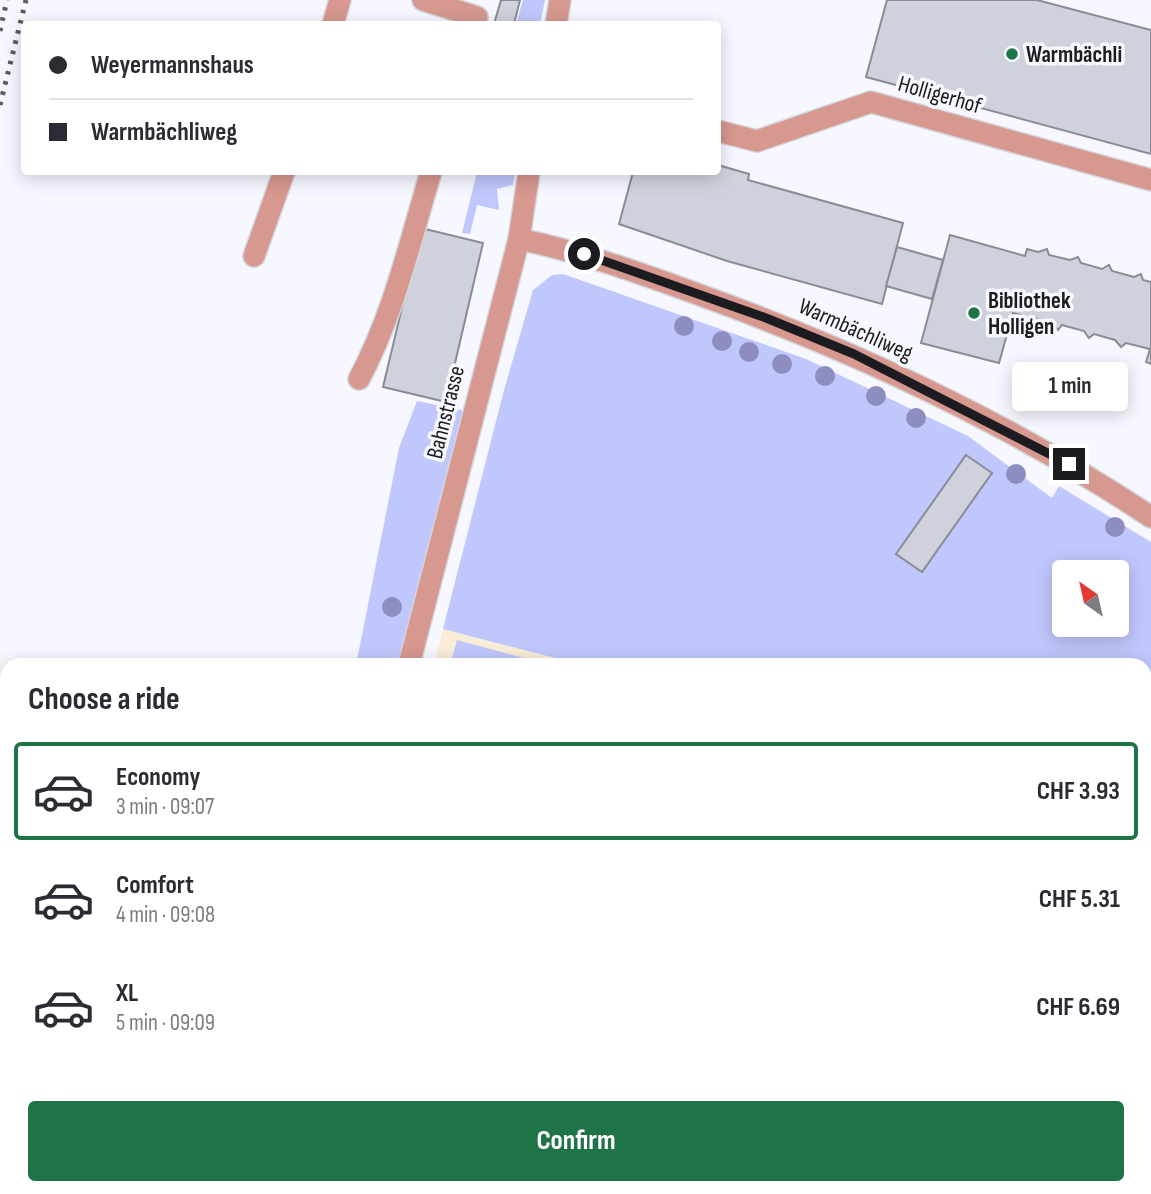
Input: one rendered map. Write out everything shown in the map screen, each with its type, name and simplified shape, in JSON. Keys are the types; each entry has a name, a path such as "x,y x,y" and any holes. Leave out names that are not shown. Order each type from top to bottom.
{"street":[{"path":"333,21 340,0"},
{"path":"423,0 478,14"},
{"path":"556,21 560,0"},
{"name":"Holligerhof","path":"721,132 757,141 871,102 1151,180"},
{"path":"254,256 283,175"},
{"path":"359,379 371,357 394,299 430,175"},
{"name":"Bahnstrasse","path":"411,658 519,239 529,175"},
{"name":"Warmbächliweg","path":"519,239 561,247 608,261 766,318 854,354 1069,464 1151,517"}],"shaded area":[{"path":"523,0 545,0 541,21 517,21"},
{"path":"476,175 515,175 513,185 497,189 499,210 477,205 470,234 462,233"},
{"path":"563,274 806,359 968,436 1052,498 1059,486 1151,542 1151,658 555,658 443,629 504,390 533,290 552,275"},
{"path":"417,401 471,412 406,658 357,658 399,448"},
{"path":"443,629 555,658 436,658"},
{"path":"457,640 524,658 452,658"}],"building":[{"path":"501,0 520,0 515,21 495,21"},
{"name":"Warmbächli","path":"887,0 1037,0 1151,30 1151,154 866,77"},
{"path":"721,166 749,174 748,180 903,223 882,304 727,261 619,224 632,175 721,175"},
{"path":"421,228 483,243 446,402 383,387"},
{"path":"950,235 1025,256 1027,249 1038,252 1047,249 1049,255 1070,260 1078,257 1081,263 1102,269 1109,265 1112,271 1134,277 1141,274 1143,280 1151,282 1151,364 1146,362 1150,349 1126,343 1121,347 1115,340 1094,334 1089,338 1084,331 1062,325 1058,330 1052,323 1031,317 1026,321 1021,315 1013,313 999,363 921,343"},
{"path":"897,247 943,260 932,299 886,286"},
{"path":"966,455 992,473 922,572 896,554"}],"railway":[{"path":"0,31 7,0"},
{"path":"0,105 26,0"}],"place":[{"name":"Warmbächli","path":"1012,54"},
{"name":"Bibliothek Holligen","path":"974,313"}],"route":[{"path":"584,254 766,318 854,354 1069,464"}]}
